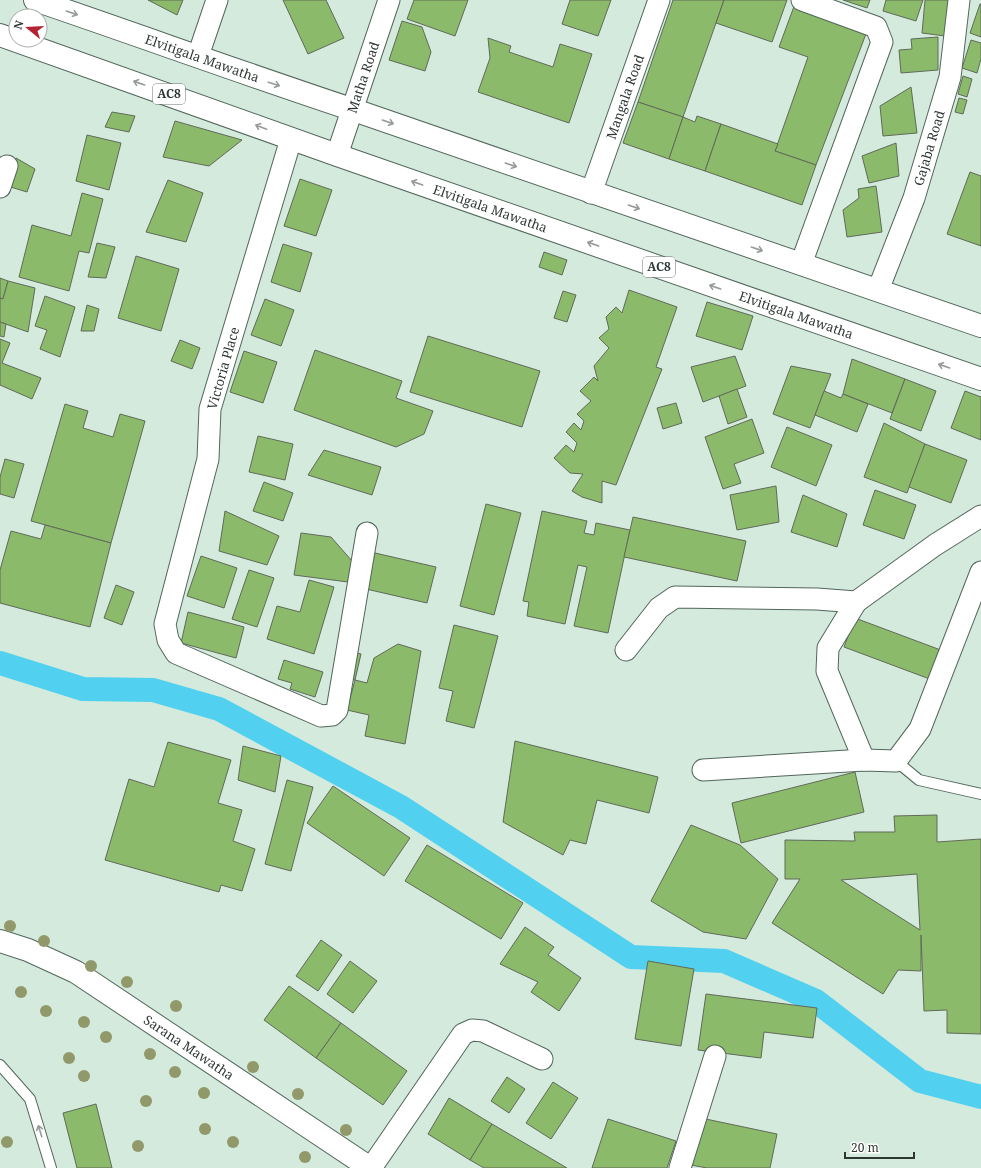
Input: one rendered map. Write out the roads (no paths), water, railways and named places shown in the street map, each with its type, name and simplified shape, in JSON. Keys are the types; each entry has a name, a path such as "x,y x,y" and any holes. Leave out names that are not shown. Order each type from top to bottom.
{"main road":[{"name":"Elvitigala Mawatha","path":"36,0 257,78 981,326"},
{"name":"Elvitigala Mawatha","path":"0,35 240,119 291,139 981,379"},
{"name":"Sarana Mawatha","path":"0,941 28,950 76,972 370,1168"}],"street":[{"path":"198,56 217,0"},
{"name":"Matha Road","path":"337,155 351,109 389,0"},
{"name":"Mangala Road","path":"591,193 659,0"},
{"name":"Gajaba Road","path":"878,290 914,198 950,77 959,0"},
{"path":"801,264 882,42 876,26 808,1"},
{"name":"Victoria Place","path":"291,139 210,409 208,459 165,624 168,640 176,653 321,716 332,715 337,710 367,534"},
{"path":"0,187 7,166"},
{"path":"864,760 827,671 828,648 856,602 981,516"},
{"path":"703,770 864,760 896,762 920,729 981,572"},
{"path":"626,650 659,608 675,597 817,599 856,602"},
{"path":"370,1168 463,1034 472,1030 482,1031 542,1059"},
{"path":"680,1168 715,1056"}],"lane":[{"path":"896,762 919,780 981,794"},
{"path":"0,1064 30,1100 51,1168"}],"waterway":[{"path":"0,663 83,689 153,690 219,709 401,807 631,957 724,961 816,1001 920,1081 981,1097"}]}
